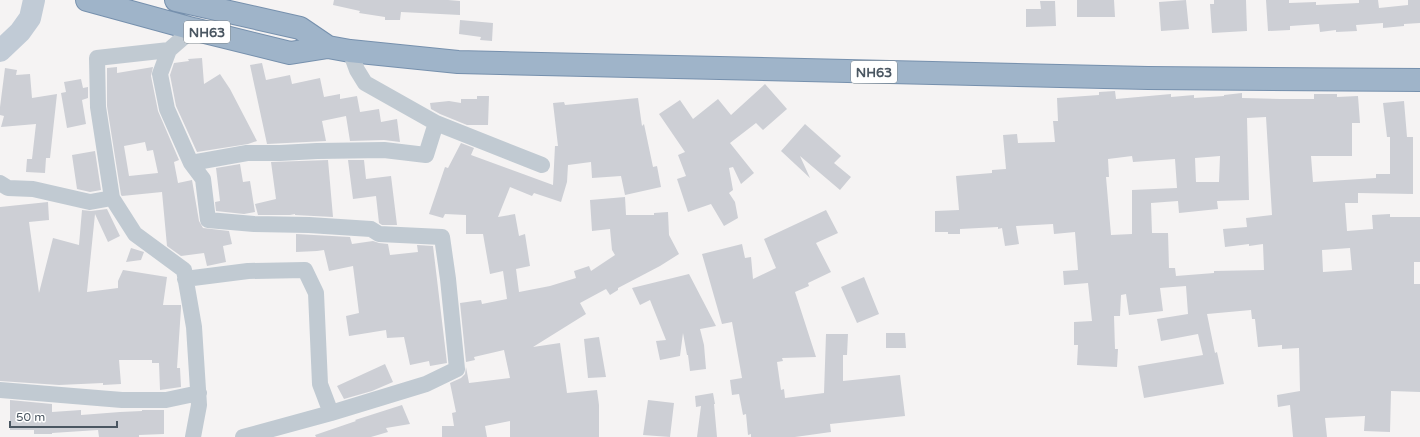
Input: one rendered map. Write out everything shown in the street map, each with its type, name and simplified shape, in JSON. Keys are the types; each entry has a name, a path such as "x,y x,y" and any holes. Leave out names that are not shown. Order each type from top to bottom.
{"highway":[{"name":"NH63","path":"87,0 193,29 290,53 328,47 350,51 458,62 1148,78 1420,80"},
{"name":"NH63","path":"176,0 300,28 328,47"}],"main road":[{"path":"0,34 11,24 21,9 34,2"},
{"path":"0,51 20,32 30,18 34,2"}],"street":[{"path":"193,29 169,50 160,74 167,109 191,163 203,179 208,220 254,224 309,225 371,230 380,234 442,237 448,279 458,369 426,384 331,413 244,437"},
{"path":"169,50 97,58 98,107 112,198 136,234 184,270 194,327 200,405 193,437"},
{"path":"350,51 357,70 365,83 436,123 542,165"},
{"path":"191,163 247,153 384,150 426,155 436,123"},
{"path":"0,183 8,188 33,189 90,202 112,198"},
{"path":"186,279 248,271 305,270 316,292 320,384 331,413"},
{"path":"0,390 122,400 166,400 199,393"}],"building":[{"path":"334,0 460,1 460,15 401,12 400,20 385,20 385,17 359,13 360,11 333,5"},
{"path":"1077,0 1114,0 1115,17 1077,17"},
{"path":"1186,0 1189,29 1161,31 1159,2"},
{"path":"1214,0 1246,0 1247,31 1212,33 1210,4 1214,4"},
{"path":"1266,0 1289,0 1289,3 1316,2 1316,5 1359,3 1359,0 1378,0 1379,8 1408,5 1408,0 1420,0 1420,23 1383,28 1383,23 1356,25 1357,31 1336,32 1336,30 1320,32 1319,24 1290,26 1290,30 1268,31"},
{"path":"1040,1 1055,1 1056,26 1026,27 1026,9 1041,9"},
{"path":"460,20 493,23 492,41 480,40 481,37 459,34"},
{"path":"202,58 204,84 220,74 230,89 257,141 248,144 197,152 176,106 170,75 174,63 189,61 188,59"},
{"path":"262,63 266,80 290,75 292,84 320,78 324,97 340,94 340,99 357,96 360,112 379,109 381,122 397,119 400,142 384,140 350,141 346,116 322,121 326,141 267,144 250,65"},
{"path":"117,67 117,73 153,67 151,76 158,111 179,160 174,162 178,183 192,180 199,221 203,228 229,231 232,244 223,246 226,262 207,266 204,253 181,256 167,246 162,192 121,195 107,106 107,68","holes":["145,142 147,151 153,150 158,173 129,176 124,146"]},
{"path":"5,68 17,70 16,75 30,74 32,98 57,94 50,158 46,158 45,173 26,172 27,159 32,159 36,124 1,127 4,116 0,115 0,107"},
{"path":"81,79 83,88 88,87 88,98 82,100 86,124 67,128 61,93 66,92 64,82"},
{"path":"765,84 787,109 763,130 756,123 730,143 754,173 741,184 733,167 729,168 733,190 729,193 735,202 738,218 724,226 711,204 688,212 677,179 686,176 678,155 685,152 659,114 680,100 693,119 718,99 731,115"},
{"path":"1115,91 1116,99 1171,94 1171,97 1194,95 1194,98 1242,93 1242,98 1280,99 1314,99 1314,94 1337,94 1337,97 1358,96 1360,123 1352,123 1352,156 1311,156 1313,182 1376,178 1376,174 1390,174 1390,137 1387,137 1383,103 1404,101 1407,137 1413,137 1413,194 1358,193 1358,203 1345,203 1347,231 1373,229 1372,215 1390,214 1390,217 1420,217 1420,262 1414,262 1414,284 1420,284 1420,392 1391,391 1390,432 1364,431 1365,416 1325,418 1327,437 1293,437 1290,405 1278,407 1277,395 1300,391 1299,348 1282,349 1282,345 1258,347 1255,319 1252,319 1251,310 1207,314 1215,353 1217,352 1224,384 1144,398 1138,366 1203,355 1198,334 1161,341 1157,319 1188,314 1186,286 1160,288 1163,311 1129,315 1126,294 1121,295 1120,316 1114,316 1115,349 1118,349 1117,367 1077,365 1078,345 1074,345 1074,322 1092,321 1088,283 1064,285 1063,271 1078,270 1075,232 1054,234 1053,224 1016,226 1019,244 1005,246 1002,228 998,229 998,227 960,229 960,234 935,232 935,211 959,210 956,176 992,173 992,170 1006,169 1003,135 1017,134 1018,143 1055,142 1053,121 1058,121 1057,98 1099,95 1099,92","holes":["1266,117 1272,215 1246,218 1247,227 1223,229 1225,247 1263,244 1264,270 1214,271 1214,273 1176,276 1175,268 1169,268 1168,233 1152,233 1151,203 1178,201 1179,213 1218,209 1217,201 1249,200 1247,118","1132,156 1133,162 1175,159 1177,188 1132,190 1132,234 1111,235 1106,177 1109,177 1108,159","1220,156 1219,182 1196,182 1195,158","1350,248 1352,270 1323,272 1322,250"]},
{"path":"477,96 489,96 488,125 467,125 431,109 430,103 449,101 461,103 461,99 477,99"},
{"path":"638,98 642,126 644,124 653,167 657,166 661,187 625,195 621,176 592,178 591,162 568,165 567,182 561,202 534,193 532,196 510,187 498,217 515,214 519,236 525,234 530,266 516,269 519,292 550,286 576,278 574,271 589,266 591,271 615,255 612,250 610,229 592,231 590,200 625,197 626,215 654,215 654,213 668,212 669,235 679,254 660,266 618,288 618,290 610,295 606,289 580,303 586,314 533,347 560,343 567,393 597,390 599,405 599,437 510,437 510,421 485,426 487,437 442,437 442,426 454,426 452,413 456,412 450,383 461,378 465,374 466,367 469,383 510,378 504,350 474,357 475,360 466,362 460,303 481,300 482,304 507,299 503,271 490,274 483,234 466,234 466,215 445,214 443,218 429,214 445,167 448,168 461,143 474,148 471,155 553,185 555,146 558,146 553,103 564,102 565,105"},
{"path":"805,124 841,156 834,163 851,177 840,190 800,156 810,178 781,151"},
{"path":"95,151 101,190 90,192 77,189 72,155"},
{"path":"328,160 333,217 295,214 258,215 255,204 276,199 271,162"},
{"path":"348,160 364,160 366,179 391,176 397,225 382,225 379,223 376,196 353,199"},
{"path":"240,164 243,182 250,181 255,212 244,214 216,211 215,202 220,201 216,168"},
{"path":"48,202 49,220 29,222 39,293 53,238 79,245 82,210 91,211 107,209 120,236 108,242 95,214 87,292 118,288 118,281 123,270 167,277 163,305 181,305 177,368 180,368 181,387 160,390 159,363 152,363 152,360 119,360 121,384 103,385 103,383 59,385 0,381 0,207"},
{"path":"826,210 838,233 816,243 831,272 808,283 809,286 795,292 816,357 782,358 783,361 777,362 781,390 784,389 785,398 824,393 826,334 848,334 847,355 843,355 843,381 900,375 905,416 830,424 831,432 795,437 751,437 751,434 748,435 746,414 743,415 739,394 732,395 730,380 742,378 732,322 722,324 702,254 742,244 745,258 751,257 753,279 776,268 764,239"},
{"path":"296,234 350,237 352,244 373,241 388,244 390,255 418,252 417,245 433,246 447,363 430,366 429,361 410,365 404,337 387,338 386,330 349,336 346,316 359,313 353,266 329,271 324,250 296,252"},
{"path":"131,248 144,252 141,260 126,262"},
{"path":"689,274 716,326 700,329 704,345 706,369 690,371 683,333 680,356 660,360 656,341 666,340 650,300 640,305 632,288"},
{"path":"864,277 879,314 857,323 841,287"},
{"path":"886,333 905,333 906,348 886,348"},
{"path":"599,337 606,377 588,378 584,339"},
{"path":"385,364 393,382 372,391 344,399 337,386"},
{"path":"713,393 717,437 697,437 701,406 696,407 695,396"},
{"path":"10,400 52,404 52,412 81,410 81,415 142,410 164,410 164,434 139,435 139,437 99,437 98,430 34,434 34,430 10,430"},
{"path":"648,400 674,403 670,437 643,435"},
{"path":"402,405 410,424 386,428 388,432 371,437 316,437 315,435 356,421 355,420"}]}
